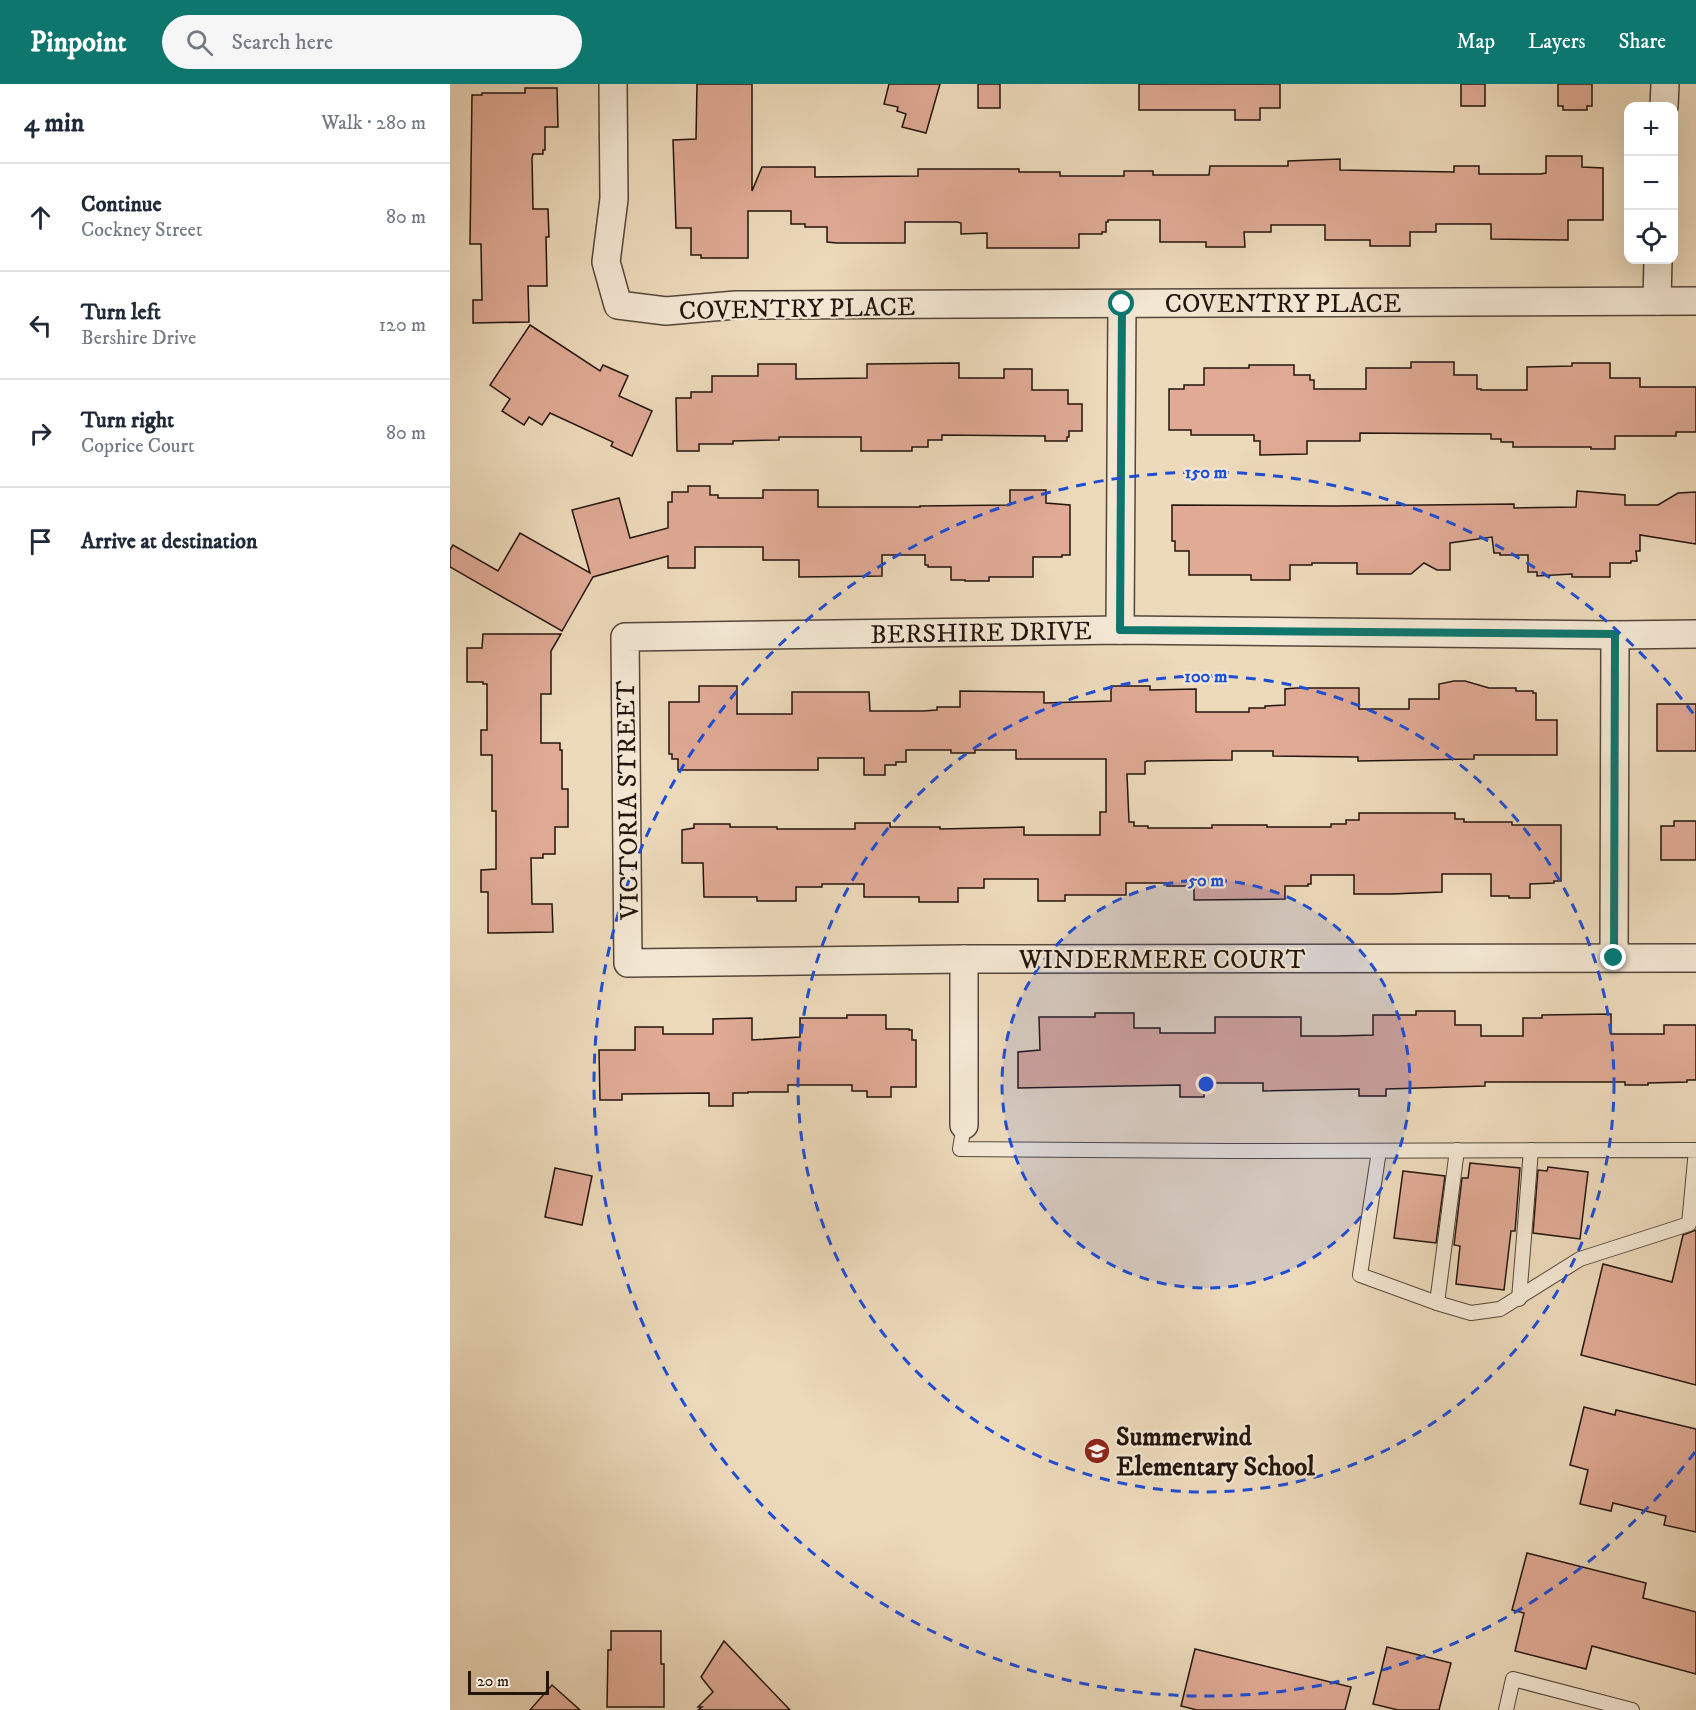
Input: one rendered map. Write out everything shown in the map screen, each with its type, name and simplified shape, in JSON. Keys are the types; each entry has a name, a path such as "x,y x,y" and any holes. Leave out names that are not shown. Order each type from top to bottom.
{"street":[{"name":"COVENTRY PLACE","path":"613,84 614,199 606,262 618,305 666,311 736,305 1696,301"},
{"path":"1664,102 1665,84"},
{"path":"1657,301 1658,264"},
{"path":"1120,630 1122,304"},
{"name":"BERSHIRE DRIVE","path":"625,637 1120,630 1696,634"},
{"path":"1614,958 1615,634"},
{"name":"VICTORIA STREET","path":"625,637 628,963"},
{"name":"WINDERMERE COURT","path":"628,963 964,959 1696,958"},
{"path":"964,959 964,1125"}],"lane":[{"path":"964,1125 960,1149 1696,1150 1692,1224 1580,1259 1500,1309 1471,1312 1437,1303 1360,1275 1379,1151"},
{"path":"1437,1303 1457,1150"},
{"path":"1519,1299 1532,1150"},
{"path":"1506,1710 1513,1679 1632,1710"}],"building":[{"path":"697,84 752,84 752,191 762,167 815,167 815,177 918,176 918,169 1019,169 1019,172 1060,172 1060,176 1124,176 1124,171 1153,171 1153,175 1209,175 1210,166 1288,166 1288,161 1340,159 1340,170 1454,172 1454,166 1479,166 1479,174 1540,174 1546,173 1546,156 1582,156 1582,167 1603,168 1603,220 1568,220 1568,240 1491,239 1491,224 1436,224 1436,232 1410,232 1410,246 1370,246 1370,240 1325,240 1325,225 1271,225 1271,232 1244,232 1245,247 1206,247 1206,242 1160,242 1160,220 1108,220 1106,232 1102,234 1079,234 1079,248 987,248 987,233 961,234 961,223 957,222 905,222 905,243 837,243 827,242 827,227 805,227 805,224 791,224 791,211 748,211 748,258 701,258 701,255 691,255 691,228 676,228 673,140 696,139"},
{"path":"889,84 940,84 926,133 902,127 906,114 897,111 898,107 884,104"},
{"path":"978,84 1000,84 1000,108 978,108"},
{"path":"1139,84 1280,84 1280,108 1260,108 1260,120 1235,120 1235,110 1139,110"},
{"path":"1461,84 1485,84 1485,106 1461,106"},
{"path":"1558,84 1592,84 1592,106 1587,106 1587,110 1563,110 1563,106 1558,106"},
{"path":"525,88 557,88 558,127 545,127 545,150 543,154 533,154 532,158 533,209 548,209 547,286 528,286 529,322 473,323 473,300 482,300 481,244 470,244 472,95 525,93"},
{"path":"530,325 600,371 603,365 628,376 619,396 652,411 632,456 611,446 613,442 550,413 542,425 529,417 524,425 502,411 510,399 490,385"},
{"path":"1411,362 1454,362 1454,375 1477,375 1477,389 1481,390 1527,390 1527,367 1572,366 1572,363 1610,363 1610,378 1640,378 1640,387 1696,387 1696,432 1676,432 1676,436 1615,436 1615,449 1513,447 1513,442 1491,439 1491,434 1360,433 1360,441 1307,441 1307,454 1260,455 1260,441 1254,441 1254,435 1191,435 1191,430 1169,430 1169,389 1184,389 1184,385 1204,385 1204,368 1294,365 1294,375 1310,375 1310,380 1314,380 1314,389 1366,389 1366,368 1411,368"},
{"path":"959,363 959,378 1004,378 1004,369 1032,369 1032,390 1068,390 1068,404 1082,404 1082,431 1069,431 1067,441 1045,441 1045,436 942,435 942,440 928,440 928,447 912,447 912,451 861,451 861,437 779,437 779,440 699,444 699,451 677,451 676,398 691,398 691,392 712,392 712,376 758,376 758,364 796,364 796,379 867,378 867,364"},
{"path":"688,486 710,486 710,495 718,495 718,498 763,498 763,490 818,490 818,507 1010,505 1010,490 1046,490 1046,503 1070,505 1070,555 1033,557 1033,577 989,577 989,581 965,581 951,580 951,567 928,567 925,565 925,555 882,555 882,576 799,577 799,560 763,560 763,547 695,547 695,568 668,568 668,556 593,577 562,631 450,567 450,550 453,545 498,571 520,533 590,573 572,510 619,498 630,538 668,528 668,502 672,502 672,492 688,492"},
{"path":"1577,491 1625,495 1625,505 1658,505 1678,493 1696,492 1696,544 1640,535 1640,551 1636,551 1637,561 1610,563 1610,577 1572,577 1572,574 1537,576 1537,572 1528,572 1528,555 1494,553 1492,537 1450,543 1450,570 1437,570 1424,563 1411,574 1357,574 1357,563 1312,563 1312,565 1290,565 1290,580 1251,580 1251,575 1189,575 1189,551 1175,551 1175,541 1172,541 1172,505 1514,504 1514,508 1576,507"},
{"path":"483,634 561,634 551,651 551,694 541,694 541,743 560,743 562,789 568,789 568,827 555,827 555,854 543,854 543,858 531,858 532,904 552,904 553,932 488,933 488,892 481,892 481,870 496,869 496,811 492,811 492,755 481,755 481,730 487,730 487,684 467,682 467,648 482,648"},
{"path":"1465,681 1489,688 1516,688 1516,691 1536,693 1536,720 1557,720 1557,755 1474,755 1474,759 1358,761 1358,757 1273,756 1273,751 1232,751 1232,760 1147,761 1145,762 1145,774 1127,774 1129,822 1134,822 1134,826 1148,826 1148,828 1212,828 1212,825 1331,827 1331,824 1346,824 1346,820 1359,820 1359,813 1455,813 1455,819 1464,819 1464,822 1561,825 1561,881 1530,884 1530,898 1491,896 1491,874 1442,874 1442,892 1391,894 1354,894 1354,875 1311,875 1311,884 1308,886 1285,886 1285,899 1194,900 1194,886 1167,886 1167,883 1126,883 1126,895 1065,895 1065,901 1038,901 1038,879 984,879 984,888 958,888 958,902 919,902 919,897 864,897 864,884 822,884 822,887 796,887 796,901 757,901 757,897 704,897 703,863 682,863 682,830 694,828 694,824 730,824 730,827 777,827 777,829 855,829 855,823 890,823 890,827 940,827 940,829 1024,827 1024,835 1100,835 1100,812 1106,812 1106,759 1016,759 1016,750 975,750 975,753 951,753 951,750 906,750 906,762 885,765 885,775 864,775 864,758 818,758 818,770 678,770 678,759 672,759 672,754 669,754 669,702 699,702 699,686 737,686 737,714 792,714 792,692 869,692 870,711 923,711 937,710 937,707 960,707 960,691 1044,692 1044,703 1111,701 1111,686 1150,686 1150,690 1196,689 1196,712 1249,712 1249,708 1285,705 1285,689 1296,688 1359,688 1359,709 1409,709 1409,699 1439,699 1439,684"},
{"path":"1657,704 1696,704 1696,751 1657,751"},
{"path":"1674,821 1696,821 1696,860 1661,860 1661,826 1674,826"},
{"path":"1416,1011 1455,1011 1455,1025 1481,1025 1481,1036 1523,1036 1523,1018 1542,1018 1542,1015 1611,1014 1611,1034 1664,1034 1664,1025 1696,1025 1696,1080 1648,1083 1648,1085 1625,1085 1625,1082 1485,1082 1485,1086 1386,1089 1386,1096 1359,1096 1359,1089 1263,1091 1263,1083 1204,1083 1204,1097 1180,1097 1180,1085 1018,1088 1018,1052 1040,1050 1039,1017 1095,1017 1095,1013 1134,1013 1134,1028 1160,1028 1160,1033 1215,1033 1215,1017 1301,1017 1301,1036 1337,1036 1373,1035 1373,1015 1416,1015"},
{"path":"847,1015 886,1015 886,1029 912,1030 912,1040 916,1040 916,1087 891,1087 891,1097 867,1097 867,1091 852,1091 852,1085 788,1085 788,1092 733,1093 733,1106 709,1106 709,1093 622,1094 622,1100 600,1100 599,1050 635,1050 635,1027 663,1027 663,1034 713,1034 713,1019 752,1018 752,1040 800,1037 800,1018 847,1018"},
{"path":"1470,1163 1520,1168 1515,1231 1511,1231 1504,1290 1456,1284 1460,1246 1454,1245 1462,1178 1468,1178"},
{"path":"1548,1167 1588,1172 1580,1239 1533,1233 1538,1170 1547,1171"},
{"path":"555,1168 592,1176 582,1225 545,1217"},
{"path":"1403,1171 1445,1176 1436,1243 1394,1238"},
{"path":"1696,1230 1696,1385 1581,1355 1603,1264 1672,1282 1683,1235"},
{"path":"1584,1407 1615,1415 1616,1410 1696,1429 1696,1532 1664,1525 1666,1516 1613,1503 1611,1511 1580,1504 1588,1470 1570,1465"},
{"path":"1527,1553 1646,1583 1643,1598 1696,1612 1696,1674 1592,1646 1586,1669 1515,1651 1524,1613 1512,1610"},
{"path":"611,1631 661,1631 664,1707 607,1707 608,1650 611,1650"},
{"path":"724,1641 790,1710 698,1710 702,1707 698,1707 713,1692 701,1677"},
{"path":"1387,1647 1451,1663 1439,1710 1398,1710 1373,1704"},
{"path":"1195,1649 1351,1687 1345,1710 1197,1710 1181,1706"},
{"path":"552,1685 580,1710 530,1710"}],"place":[{"name":"Summerwind Elementary School","path":"1097,1451"}],"route":[{"path":"1122,304 1120,630 1615,634 1614,958"}]}
